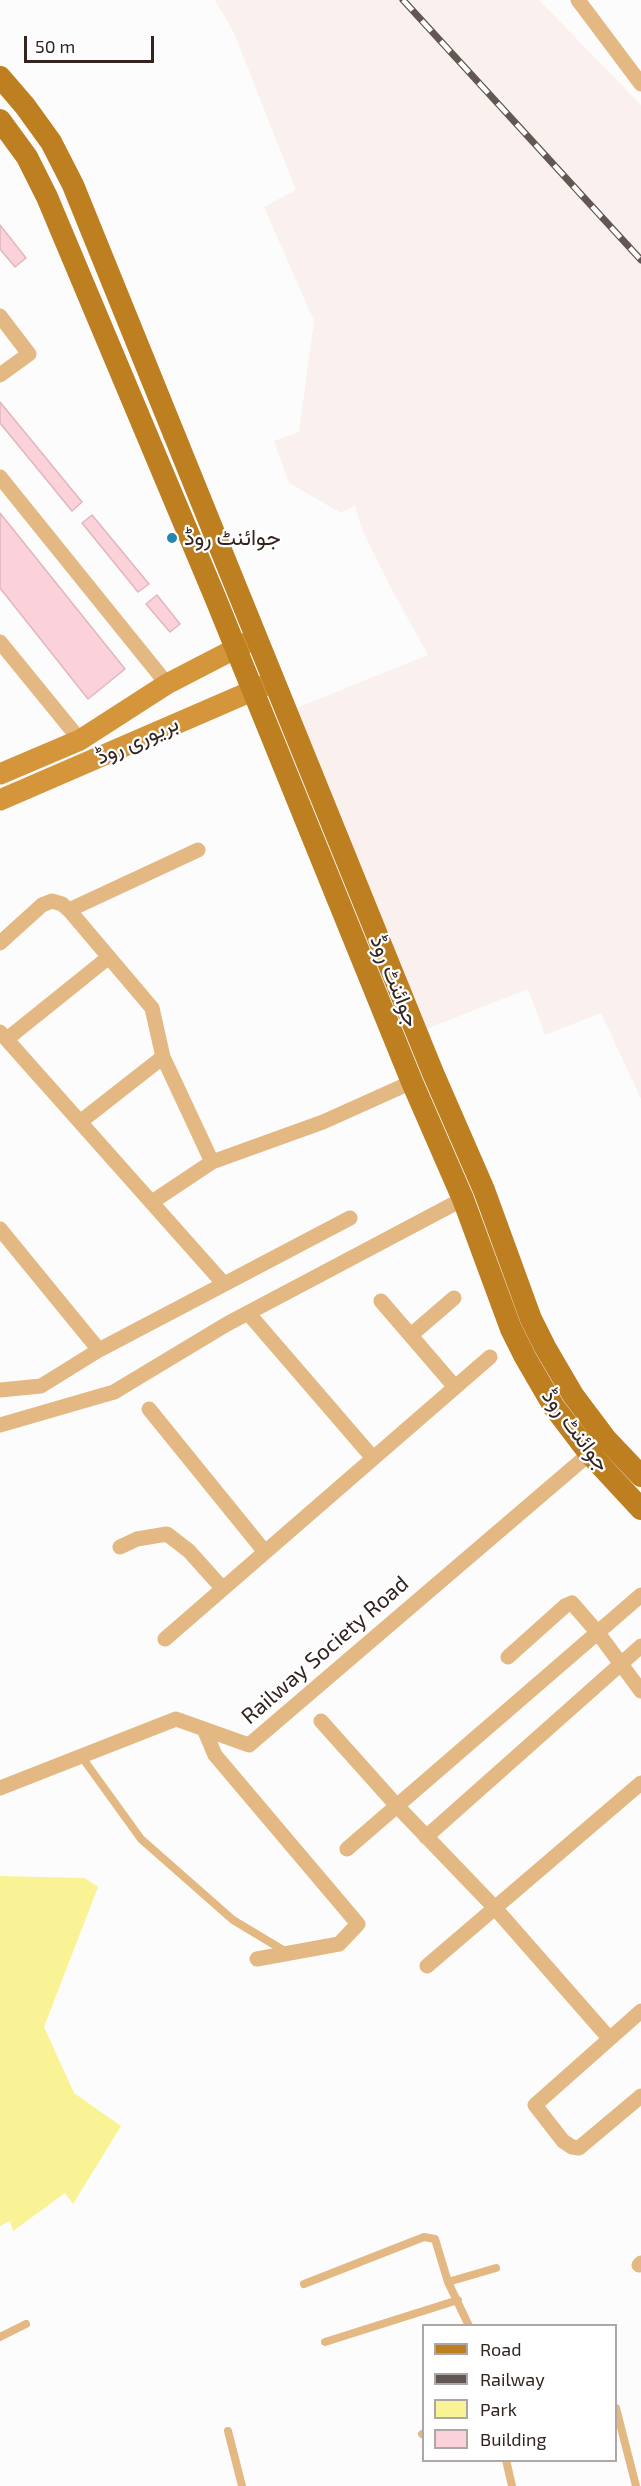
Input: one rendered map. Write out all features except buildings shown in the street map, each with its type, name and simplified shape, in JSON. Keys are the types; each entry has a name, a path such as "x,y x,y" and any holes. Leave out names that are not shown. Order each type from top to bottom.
{"main road":[{"name":"جوائنٹ روڈ","path":"0,77 51,142 73,184 245,643"},
{"name":"جوائنٹ روڈ","path":"0,120 27,157 43,187 245,643 484,1190 531,1319 598,1446 641,1509"},
{"name":"بریوری روڈ","path":"0,774 80,740 167,684 245,643"},
{"name":"جوائنٹ روڈ","path":"263,686 412,1082 463,1199 497,1297 525,1357 554,1407 598,1446 641,1476"},
{"name":"بریوری روڈ","path":"0,800 263,686"}],"street":[{"path":"578,0 641,84"},
{"path":"0,316 29,354 0,375"},
{"path":"0,477 167,684"},
{"path":"0,642 80,740"},
{"path":"69,910 198,850"},
{"path":"0,943 42,905 52,901 62,904 69,910 152,1008 163,1057 212,1162"},
{"path":"109,957 3,1036 224,1284"},
{"path":"80,1122 163,1057"},
{"path":"152,1202 212,1162 323,1122 412,1082"},
{"path":"0,1425 114,1392 248,1313 463,1199"},
{"path":"0,1390 41,1386 99,1350 350,1218"},
{"path":"0,1229 99,1350"},
{"path":"411,1335 454,1298"},
{"path":"381,1301 455,1387"},
{"path":"248,1313 373,1458"},
{"path":"165,1639 490,1357"},
{"path":"149,1409 265,1552"},
{"name":"Railway Society Road","path":"0,1788 176,1719 249,1745 598,1446"},
{"path":"120,1547 137,1539 167,1534 189,1551 223,1589"},
{"path":"347,1849 641,1595"},
{"path":"508,1657 566,1605 572,1604 598,1633 641,1691"},
{"path":"426,1837 641,1646"},
{"path":"321,1722 397,1806 495,1908 609,2038"},
{"path":"204,1729 215,1755 358,1924 339,1944 257,1959"},
{"path":"427,1966 641,1783"},
{"path":"641,2011 535,2105 563,2141 572,2147 579,2148 641,2096"}],"lane":[{"path":"81,1756 141,1839 233,1920 289,1953"},
{"path":"304,2284 424,2237 435,2240 448,2282 469,2324"},
{"path":"448,2282 496,2268"},
{"path":"325,2342 458,2300"},
{"path":"0,2337 26,2324"},
{"path":"617,2415 636,2486"},
{"path":"228,2431 242,2486"},
{"path":"506,2462 512,2486"}],"shaded area":[{"path":"215,0 539,0 641,105 641,1099 601,1013 545,1035 528,989 406,1037 274,717 428,655 361,527 355,505 341,513 289,483 274,441 299,432 314,321 264,207 296,190 234,33"}],"green space":[{"path":"0,1876 85,1878 98,1887 44,2027 74,2093 121,2126 73,2204 65,2193 13,2231 10,2221 0,2226"}],"railway":[{"path":"403,0 641,260"}],"place":[{"name":"جوائنٹ روڈ","path":"172,538"}]}
